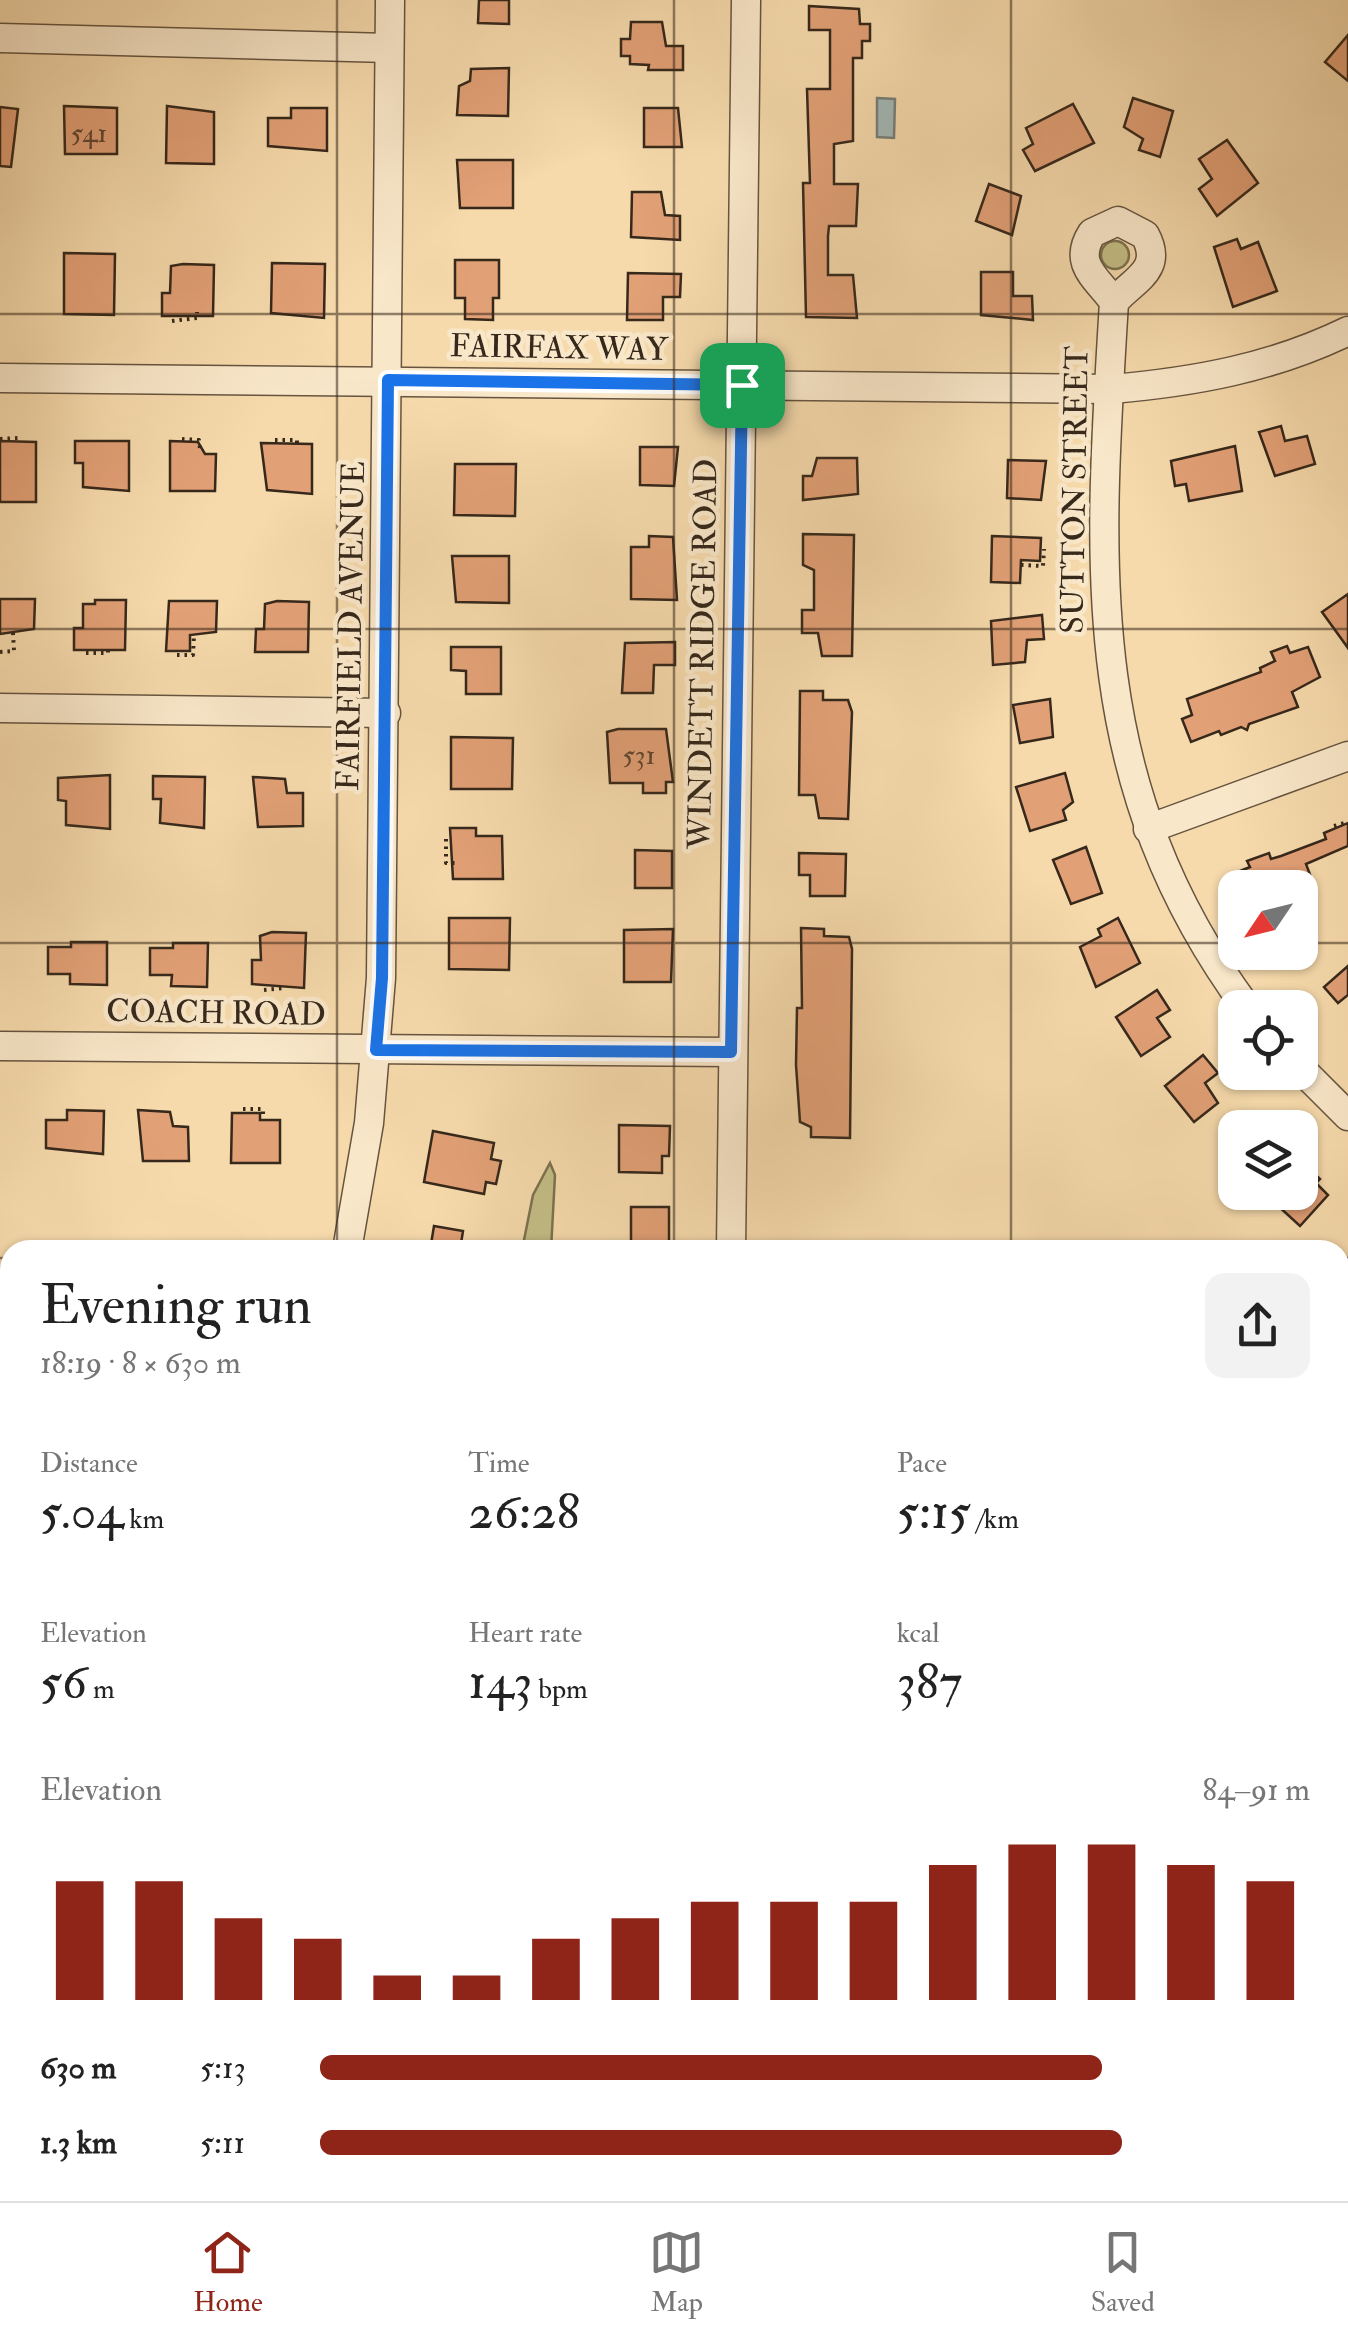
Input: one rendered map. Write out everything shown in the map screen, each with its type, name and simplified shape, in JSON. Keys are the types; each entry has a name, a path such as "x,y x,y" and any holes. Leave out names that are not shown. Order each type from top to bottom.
{"street":[{"name":"FAIRFIELD AVENUE","path":"348,1240 376,1050 386,713 390,0"},
{"name":"WINDETT RIDGE ROAD","path":"732,1240 731,1052 746,0"},
{"path":"0,38 389,48"},
{"name":"SUTTON STREET","path":"1114,302 1102,565 1107,654 1122,742 1148,829 1182,904 1236,990"},
{"name":"FAIRFAX WAY","path":"0,378 1111,388 1195,381 1243,370 1348,331"},
{"path":"0,708 386,713"},
{"path":"1148,829 1348,756"},
{"name":"COACH ROAD","path":"0,1046 731,1052"},
{"path":"1318,1086 1348,1116"}],"path":[{"path":"172,321 196,318 197,312"},
{"path":"0,439 19,438 19,442"},
{"path":"182,439 199,440 200,449"},
{"path":"274,440 297,440 297,445"},
{"path":"1021,565 1043,566 1044,550"},
{"path":"0,652 14,652 13,633"},
{"path":"177,655 194,655 194,636"},
{"path":"86,652 108,653 108,646"},
{"path":"1334,826 1348,822"},
{"path":"446,839 446,863 456,863"},
{"path":"264,990 285,988"},
{"path":"243,1109 263,1109 263,1120"}],"shaded area":[{"path":"1115,241 1125,245 1129,255 1125,265 1115,269 1105,265 1101,255 1105,245"},
{"path":"550,1163 555,1175 552,1240 524,1240 533,1195"}],"water":[{"path":"877,98 895,99 894,138 877,137"}],"building":[{"path":"479,0 509,0 509,24 478,23"},
{"path":"809,6 859,9 860,24 870,24 870,41 862,41 862,58 853,58 853,141 834,144 834,184 858,184 856,226 829,226 828,236 828,275 853,275 857,318 806,317 803,183 810,183 807,89 830,89 830,30 809,30"},
{"path":"631,22 662,22 666,46 683,46 683,70 648,70 649,65 630,64 630,56 621,56 621,39 630,39"},
{"path":"1348,35 1348,81 1325,62"},
{"path":"509,68 508,116 457,115 459,86 470,81 471,69"},
{"path":"1133,98 1173,111 1160,157 1139,150 1143,139 1124,127"},
{"path":"1073,104 1094,143 1035,171 1023,150 1033,144 1026,128"},
{"path":"64,106 117,108 117,154 65,154"},
{"path":"167,106 214,112 214,164 166,163"},
{"path":"0,107 18,109 11,167 0,166"},
{"path":"291,108 327,108 327,151 268,146 268,118 291,118"},
{"path":"644,108 678,108 682,147 644,147"},
{"path":"1227,140 1258,183 1217,216 1199,189 1212,179 1199,159"},
{"path":"457,160 513,160 513,208 460,208"},
{"path":"989,184 1021,196 1012,235 976,221"},
{"path":"632,192 661,192 665,215 680,216 680,240 631,237"},
{"path":"1237,239 1241,249 1258,242 1277,291 1233,307 1214,247"},
{"path":"64,253 115,254 114,315 64,314"},
{"path":"455,260 499,260 499,298 493,298 493,320 465,319 465,298 455,298"},
{"path":"272,263 325,264 324,318 271,313"},
{"path":"214,265 213,316 162,316 162,293 170,293 171,266"},
{"path":"981,272 1013,272 1013,296 1032,296 1033,320 981,315"},
{"path":"628,273 681,274 680,297 663,297 663,320 627,320"},
{"path":"1281,426 1285,441 1307,436 1315,464 1275,476 1259,432"},
{"path":"0,441 36,442 36,502 0,502"},
{"path":"75,441 129,441 129,491 83,487 83,463 75,463"},
{"path":"170,441 198,442 205,454 216,454 215,491 170,491"},
{"path":"261,443 312,444 312,494 267,490"},
{"path":"1235,446 1242,491 1189,501 1186,484 1175,486 1171,461"},
{"path":"640,447 678,447 674,486 640,485"},
{"path":"817,458 857,458 858,494 803,500 803,476 812,476"},
{"path":"1008,460 1046,461 1041,500 1007,498"},
{"path":"455,464 516,464 515,516 454,515"},
{"path":"803,534 854,535 852,656 822,656 818,633 802,633 802,610 814,610 814,570 803,565"},
{"path":"649,536 673,537 677,600 631,599 631,547 649,547"},
{"path":"992,536 1041,538 1040,561 1021,560 1020,583 991,582"},
{"path":"452,556 509,556 509,603 456,602"},
{"path":"1348,594 1348,648 1322,612"},
{"path":"0,599 35,599 34,629 0,634"},
{"path":"95,600 126,600 125,650 74,650 74,628 83,628 83,604 95,604"},
{"path":"169,601 217,601 216,632 190,635 190,651 166,651"},
{"path":"309,602 308,652 255,652 256,629 264,629 265,604"},
{"path":"1042,615 1044,639 1027,640 1025,662 993,665 991,621"},
{"path":"675,642 675,665 654,665 653,693 622,693 625,643"},
{"path":"1287,646 1290,653 1308,647 1320,677 1292,692 1298,707 1249,724 1247,730 1241,727 1221,735 1219,731 1191,742 1182,719 1192,715 1187,699 1261,672 1260,668 1275,661 1271,652"},
{"path":"451,647 501,647 501,694 466,694 466,671 451,670"},
{"path":"800,691 823,691 823,700 848,700 852,712 848,819 819,818 815,795 799,795"},
{"path":"1050,699 1053,737 1020,743 1013,705"},
{"path":"666,729 673,782 666,782 666,793 643,793 643,783 610,783 607,732"},
{"path":"451,737 513,738 512,789 451,789"},
{"path":"1065,773 1073,802 1063,810 1066,820 1030,831 1016,787"},
{"path":"110,775 110,829 66,825 66,801 58,800 58,778"},
{"path":"153,776 205,777 204,828 160,823 161,799 153,799"},
{"path":"253,777 285,779 287,793 303,793 303,826 258,827"},
{"path":"1348,823 1348,846 1306,864 1308,870 1242,870 1250,867 1247,861 1269,853 1271,859 1281,856 1326,839 1324,833"},
{"path":"450,828 476,828 476,836 502,836 503,879 453,879"},
{"path":"1086,847 1102,893 1071,904 1053,860"},
{"path":"635,850 672,851 672,888 635,888"},
{"path":"799,853 846,854 845,896 810,896 810,875 799,875"},
{"path":"449,918 510,918 509,970 449,969"},
{"path":"1118,918 1140,963 1096,987 1080,947 1101,936 1098,929"},
{"path":"801,928 824,929 824,936 849,937 852,949 850,1138 811,1137 811,1127 800,1122 796,1065 797,1008 802,1008"},
{"path":"673,929 671,982 624,982 624,930"},
{"path":"272,932 306,933 304,988 252,984 252,960 261,960 260,936"},
{"path":"71,942 107,942 107,985 70,984 70,974 48,974 48,947 71,947"},
{"path":"173,943 208,943 207,987 171,986 172,975 150,975 150,948 173,948"},
{"path":"1348,966 1348,995 1338,1003 1324,987"},
{"path":"1157,990 1170,1010 1157,1018 1170,1037 1141,1056 1116,1017"},
{"path":"1203,1055 1218,1073 1205,1083 1218,1103 1194,1122 1165,1086"},
{"path":"67,1110 104,1111 103,1154 46,1148 46,1120 67,1120"},
{"path":"138,1110 170,1112 173,1126 188,1127 189,1161 143,1161"},
{"path":"232,1113 260,1113 260,1120 280,1120 280,1163 231,1163"},
{"path":"619,1125 670,1126 669,1156 662,1156 662,1173 619,1172"},
{"path":"433,1131 494,1143 491,1159 501,1161 496,1184 486,1182 484,1194 424,1182"},
{"path":"1318,1185 1328,1195 1318,1206"},
{"path":"631,1207 669,1207 669,1240 631,1240"},
{"path":"1283,1210 1314,1210 1300,1226"},
{"path":"434,1226 463,1231 462,1240 432,1240"}],"route":[{"path":"388,380 742,385 731,1052 376,1050 382,978 388,380"}]}
